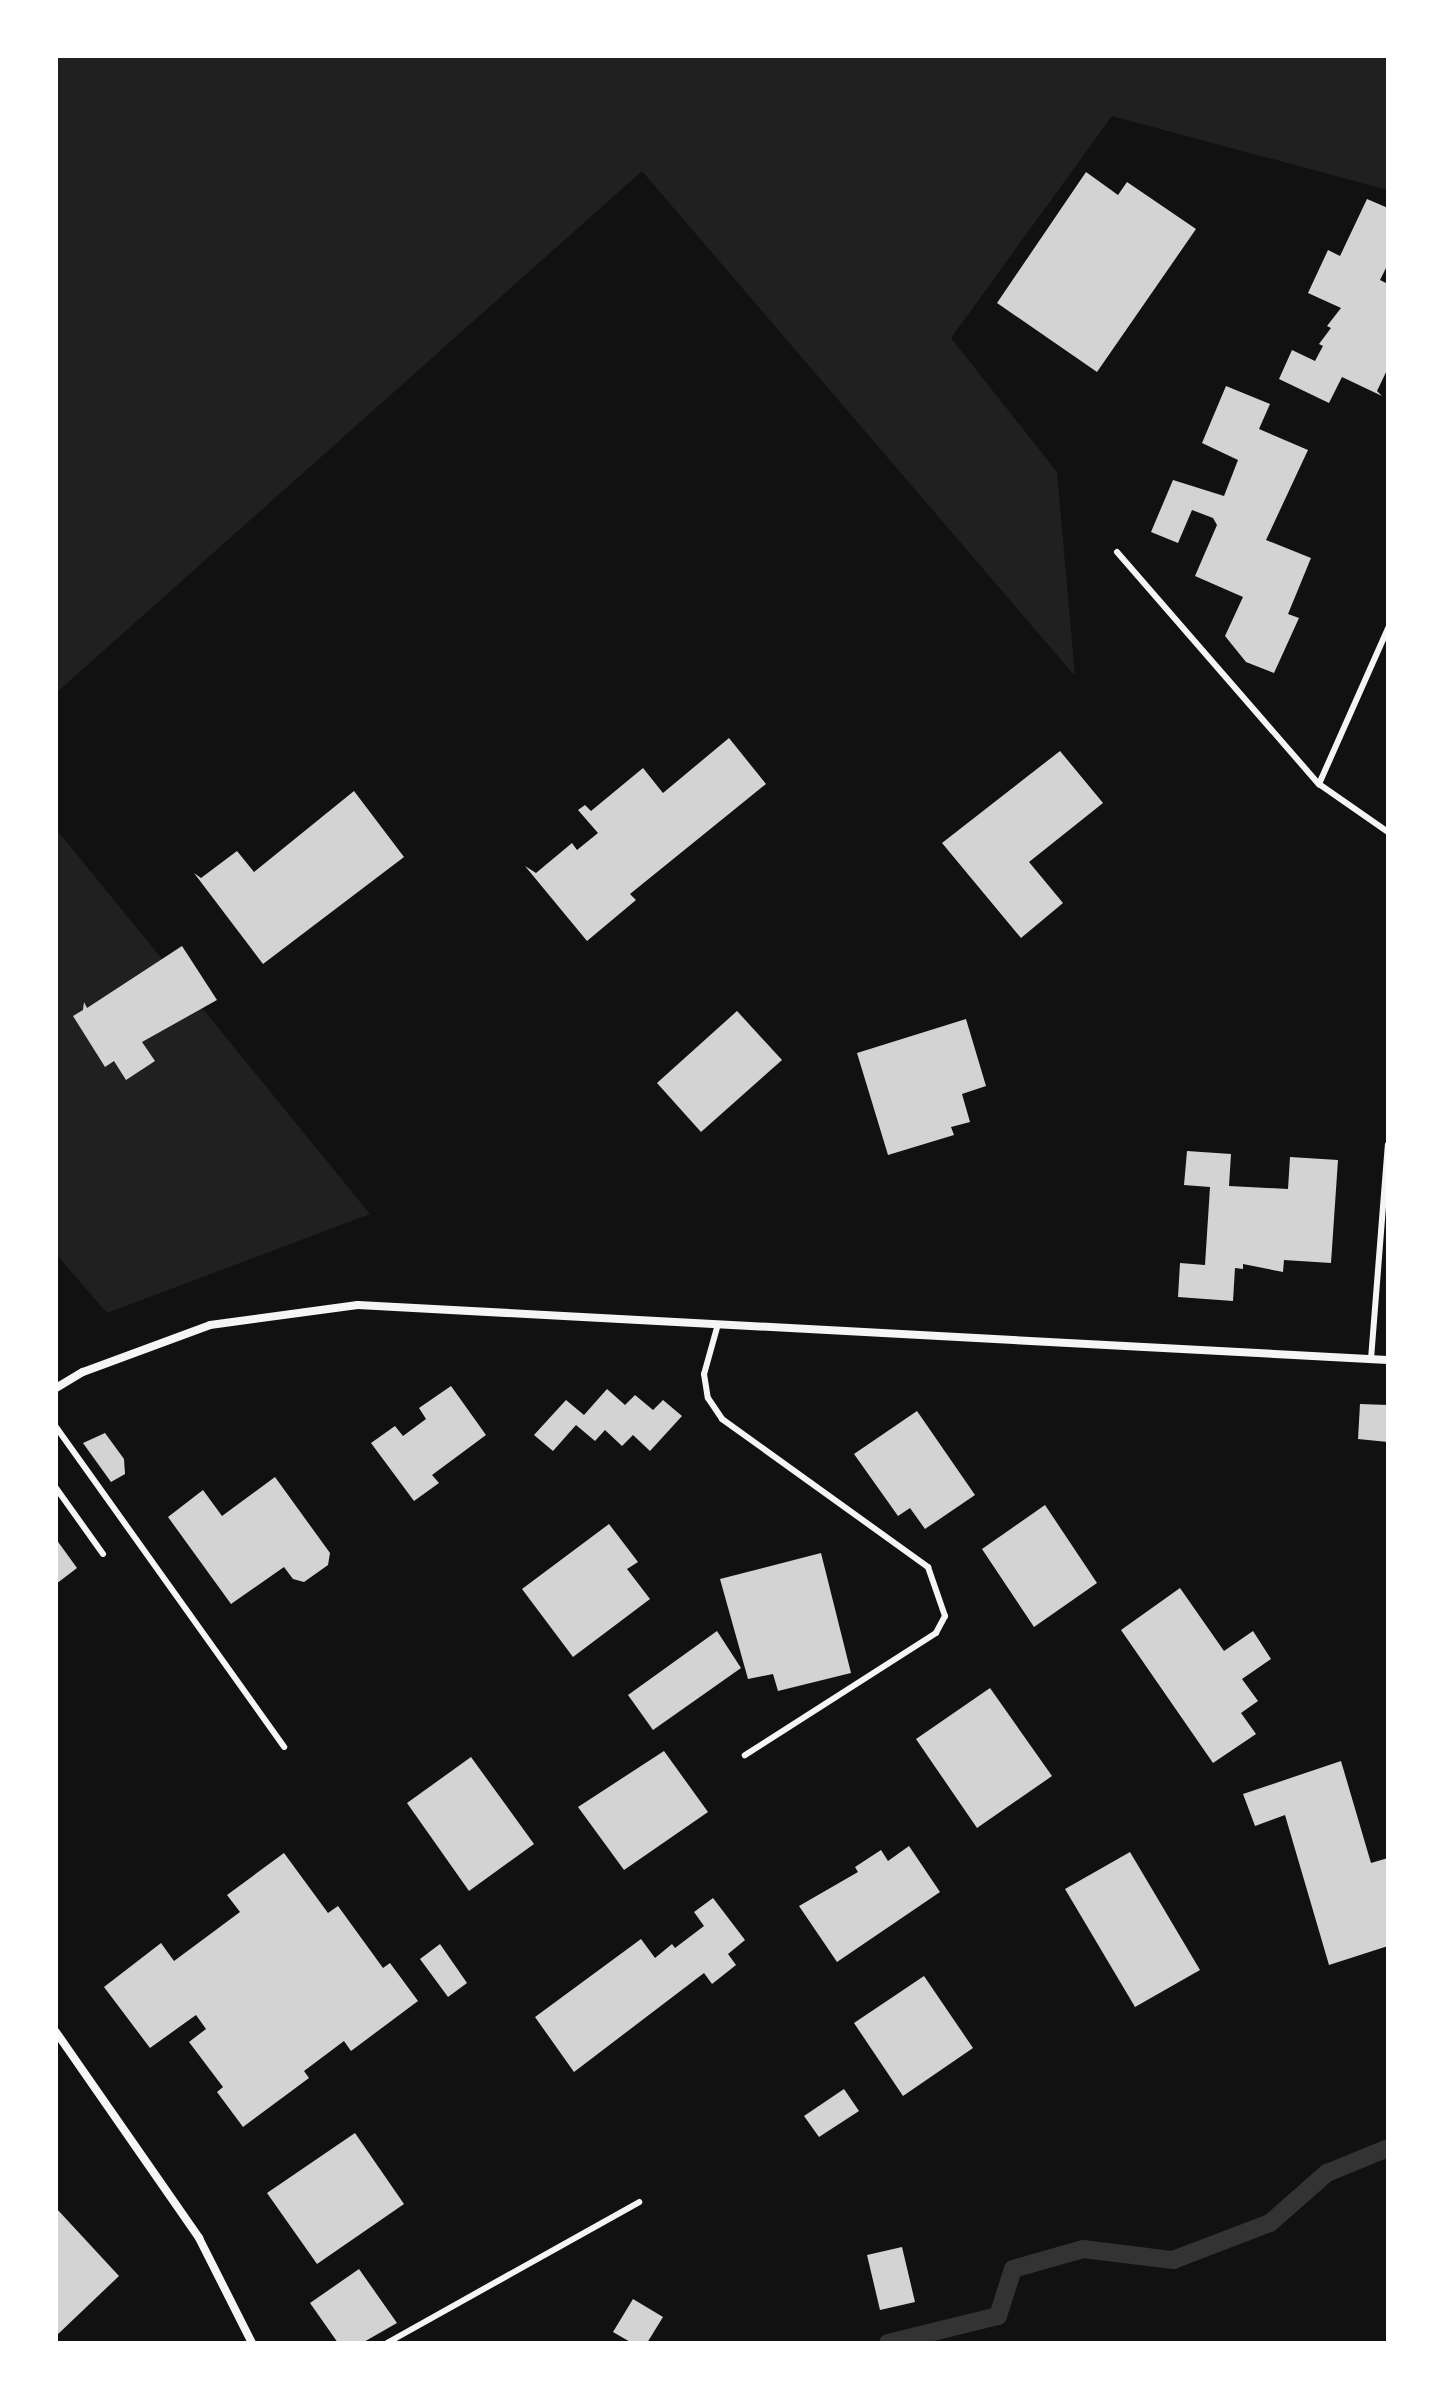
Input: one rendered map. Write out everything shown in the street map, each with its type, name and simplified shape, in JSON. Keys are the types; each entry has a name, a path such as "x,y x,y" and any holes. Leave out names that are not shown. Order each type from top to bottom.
{"street":[{"path":"56,1388 83,1372 210,1325 358,1305 1388,1360"},
{"path":"56,2032 199,2238 252,2343"}],"lane":[{"path":"1117,552 1319,784 1388,832"},
{"path":"1319,784 1388,628"},
{"path":"1371,1359 1388,1145"},
{"path":"718,1324 704,1374 708,1398 722,1419 928,1567 945,1616 936,1633 745,1755"},
{"path":"56,1427 284,1747"},
{"path":"56,1488 103,1554"},
{"path":"387,2343 639,2202"}],"shaded area":[{"path":"56,56 1388,56 1388,190 1112,116 951,338 1057,472 1075,676 642,171 56,693"},
{"path":"56,829 370,1214 107,1313 56,1254"}],"building":[{"path":"1086,172 1118,195 1127,182 1196,229 1097,372 997,303"},
{"path":"1367,199 1388,208 1388,264 1380,280 1388,284 1388,368 1377,391 1382,396 1342,377 1329,403 1279,379 1292,350 1315,361 1323,346 1319,344 1331,328 1327,326 1341,308 1308,293 1328,250 1340,256"},
{"path":"1226,386 1270,404 1259,429 1308,450 1266,540 1311,558 1288,614 1299,618 1274,673 1246,662 1225,636 1243,597 1195,576 1217,525 1213,518 1192,510 1178,543 1151,532 1173,480 1224,496 1238,460 1202,443"},
{"path":"729,738 766,784 630,894 636,900 587,941 525,866 536,873 572,843 577,850 598,833 578,810 585,805 591,811 643,768 663,793"},
{"path":"1060,751 1103,803 1029,862 1063,903 1021,938 942,843"},
{"path":"354,791 404,857 263,964 194,873 201,878 237,851 254,872"},
{"path":"182,946 217,1000 142,1042 155,1061 126,1080 114,1061 105,1067 73,1016 83,1010 84,1002 87,1008"},
{"path":"737,1011 782,1060 701,1132 657,1083"},
{"path":"966,1019 986,1086 962,1094 970,1122 951,1127 954,1135 888,1155 857,1053"},
{"path":"1187,1151 1231,1154 1229,1186 1288,1189 1290,1157 1338,1160 1331,1263 1284,1260 1283,1272 1243,1264 1243,1269 1235,1268 1233,1301 1178,1297 1180,1263 1205,1265 1210,1187 1184,1185"},
{"path":"451,1386 486,1435 432,1475 439,1483 414,1501 371,1443 395,1426 403,1436 426,1419 419,1408"},
{"path":"607,1389 625,1405 635,1395 653,1410 663,1400 682,1416 650,1451 633,1435 622,1446 605,1430 595,1441 576,1425 553,1451 534,1435 566,1400 584,1415"},
{"path":"1360,1404 1388,1405 1388,1442 1358,1439"},
{"path":"917,1411 975,1495 925,1529 910,1508 898,1516 854,1454"},
{"path":"105,1433 124,1459 125,1474 111,1482 83,1443"},
{"path":"275,1477 330,1553 328,1565 304,1582 293,1579 284,1567 231,1604 168,1517 203,1490 222,1516"},
{"path":"1045,1505 1097,1583 1034,1627 982,1549"},
{"path":"609,1524 638,1562 627,1569 650,1599 573,1657 522,1589"},
{"path":"56,1539 77,1568 56,1584"},
{"path":"821,1553 851,1673 778,1691 773,1674 748,1679 720,1579"},
{"path":"1180,1588 1224,1651 1253,1631 1271,1659 1242,1679 1258,1701 1241,1713 1256,1734 1213,1763 1121,1630"},
{"path":"717,1631 741,1668 653,1730 628,1695"},
{"path":"990,1688 1052,1776 977,1828 916,1739"},
{"path":"664,1751 708,1812 624,1870 578,1807"},
{"path":"471,1757 534,1844 469,1891 407,1803"},
{"path":"1341,1761 1371,1863 1388,1858 1388,1946 1329,1965 1285,1815 1255,1826 1243,1794"},
{"path":"909,1846 940,1892 837,1962 799,1906 858,1872 855,1867 881,1850 888,1861"},
{"path":"1130,1852 1200,1970 1135,2007 1065,1889"},
{"path":"284,1853 328,1913 338,1906 383,1968 390,1963 418,2001 351,2051 344,2041 304,2071 309,2078 243,2127 217,2092 223,2087 189,2042 206,2029 196,2015 150,2048 104,1987 161,1943 174,1961 240,1912 227,1895"},
{"path":"713,1898 745,1940 728,1954 736,1965 712,1984 704,1973 574,2072 535,2017 641,1939 655,1958 672,1944 675,1948 704,1926 694,1912"},
{"path":"440,1944 467,1983 448,1997 420,1959"},
{"path":"924,1976 973,2048 903,2096 854,2023"},
{"path":"844,2089 859,2111 819,2137 804,2116"},
{"path":"355,2133 404,2204 317,2264 267,2193"},
{"path":"56,2208 119,2276 56,2336"},
{"path":"902,2247 915,2302 880,2310 867,2255"},
{"path":"359,2269 397,2323 362,2343 338,2343 310,2303"},
{"path":"633,2299 663,2317 647,2343 632,2343 613,2332"}],"waterway":[{"path":"888,2343 998,2316 1013,2269 1083,2249 1173,2260 1270,2223 1327,2173 1388,2148"}]}
